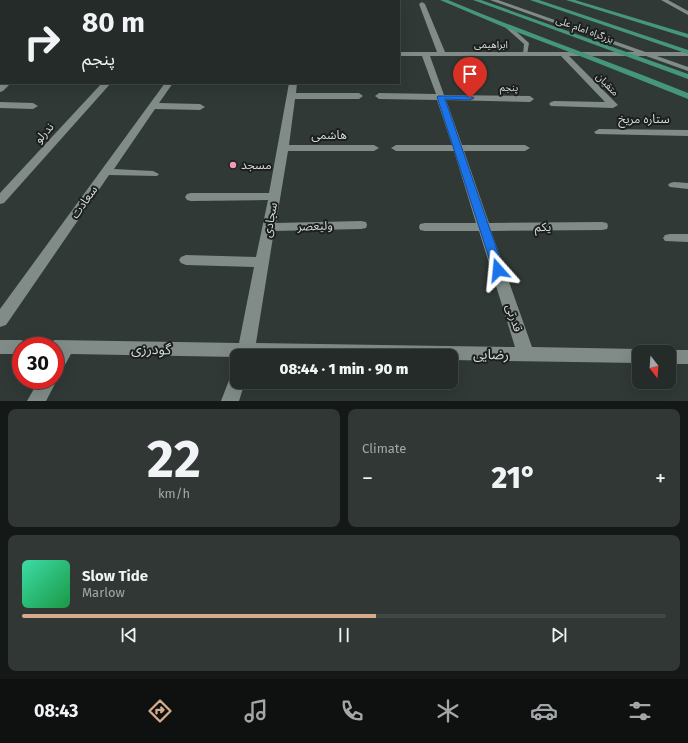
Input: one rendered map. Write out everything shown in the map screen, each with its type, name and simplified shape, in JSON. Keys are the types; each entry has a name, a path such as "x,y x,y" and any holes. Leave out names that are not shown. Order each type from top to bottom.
{"highway":[{"path":"443,0 508,27 583,54 688,96"},
{"name":"بزرگراه امام علی","path":"476,0 688,77"},
{"name":"بزرگراه امام علی","path":"533,0 688,53"},
{"path":"569,0 688,36"}],"street":[{"path":"664,0 688,13"},
{"path":"422,4 442,54"},
{"name":"ابراهیمی","path":"400,54 688,53"},
{"name":"قدرتی","path":"425,54 441,97 526,354"},
{"name":"متقیان","path":"554,104 613,105 563,54"},
{"name":"ندرلو","path":"0,200 106,84"},
{"name":"سعادت","path":"0,321 168,84"},
{"name":"سجادی","path":"247,349 283,148 293,84"},
{"path":"291,96 334,92 359,96"},
{"name":"پنجم","path":"379,96 530,99"},
{"path":"0,105 33,106"},
{"path":"153,106 200,107"},
{"name":"ستاره مریخ","path":"599,132 688,133"},
{"name":"هاشمی","path":"283,148 374,148"},
{"path":"396,148 525,148"},
{"path":"106,172 154,174"},
{"path":"674,185 688,186"},
{"path":"191,197 274,196"},
{"name":"ولیعصر","path":"268,227 361,225"},
{"name":"یکم","path":"425,227 484,228 602,226"},
{"path":"670,238 688,238"},
{"path":"186,260 262,262"},
{"path":"0,347 12,347"},
{"name":"گودرزی","path":"64,348 230,353"},
{"name":"رضایی","path":"458,354 632,356"},
{"path":"676,356 688,357"},
{"path":"36,401 43,389"},
{"path":"230,401 234,389"}],"lane":[{"path":"493,0 688,69"},
{"path":"506,0 688,62"},
{"path":"508,27 527,44 525,54"}],"place":[{"name":"مسجد","path":"233,165"}],"route":[{"path":"470,98 441,97 498,270"}]}
